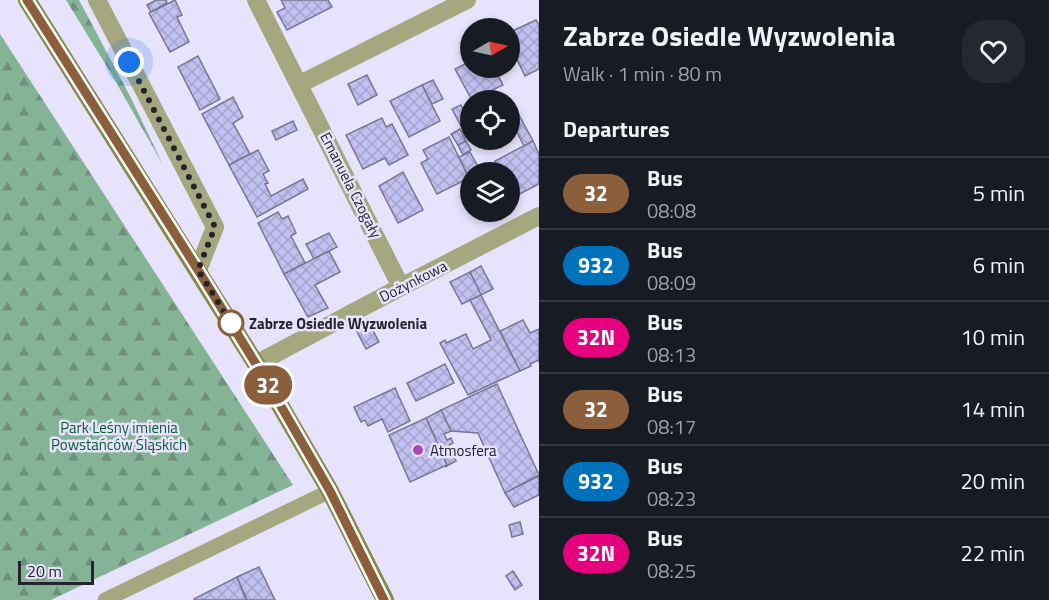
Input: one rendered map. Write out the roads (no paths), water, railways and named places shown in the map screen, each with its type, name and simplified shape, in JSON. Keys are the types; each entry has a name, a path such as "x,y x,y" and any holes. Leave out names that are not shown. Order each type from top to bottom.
{"street":[{"path":"27,0 256,364 330,491 384,600"},
{"path":"97,0 215,227 198,270"},
{"name":"Emanuela Czogały","path":"256,0 402,287"},
{"path":"300,84 467,0"},
{"name":"Dożynkowa","path":"256,364 539,216"}],"lane":[{"path":"105,600 330,491"}],"place":[{"name":"Zabrze Osiedle Wyzwolenia","path":"231,323"},
{"name":"Atmosfera","path":"418,450"}],"park label":[{"name":"Park Leśny imienia Powstańców Śląskich","path":"119,436"}]}
